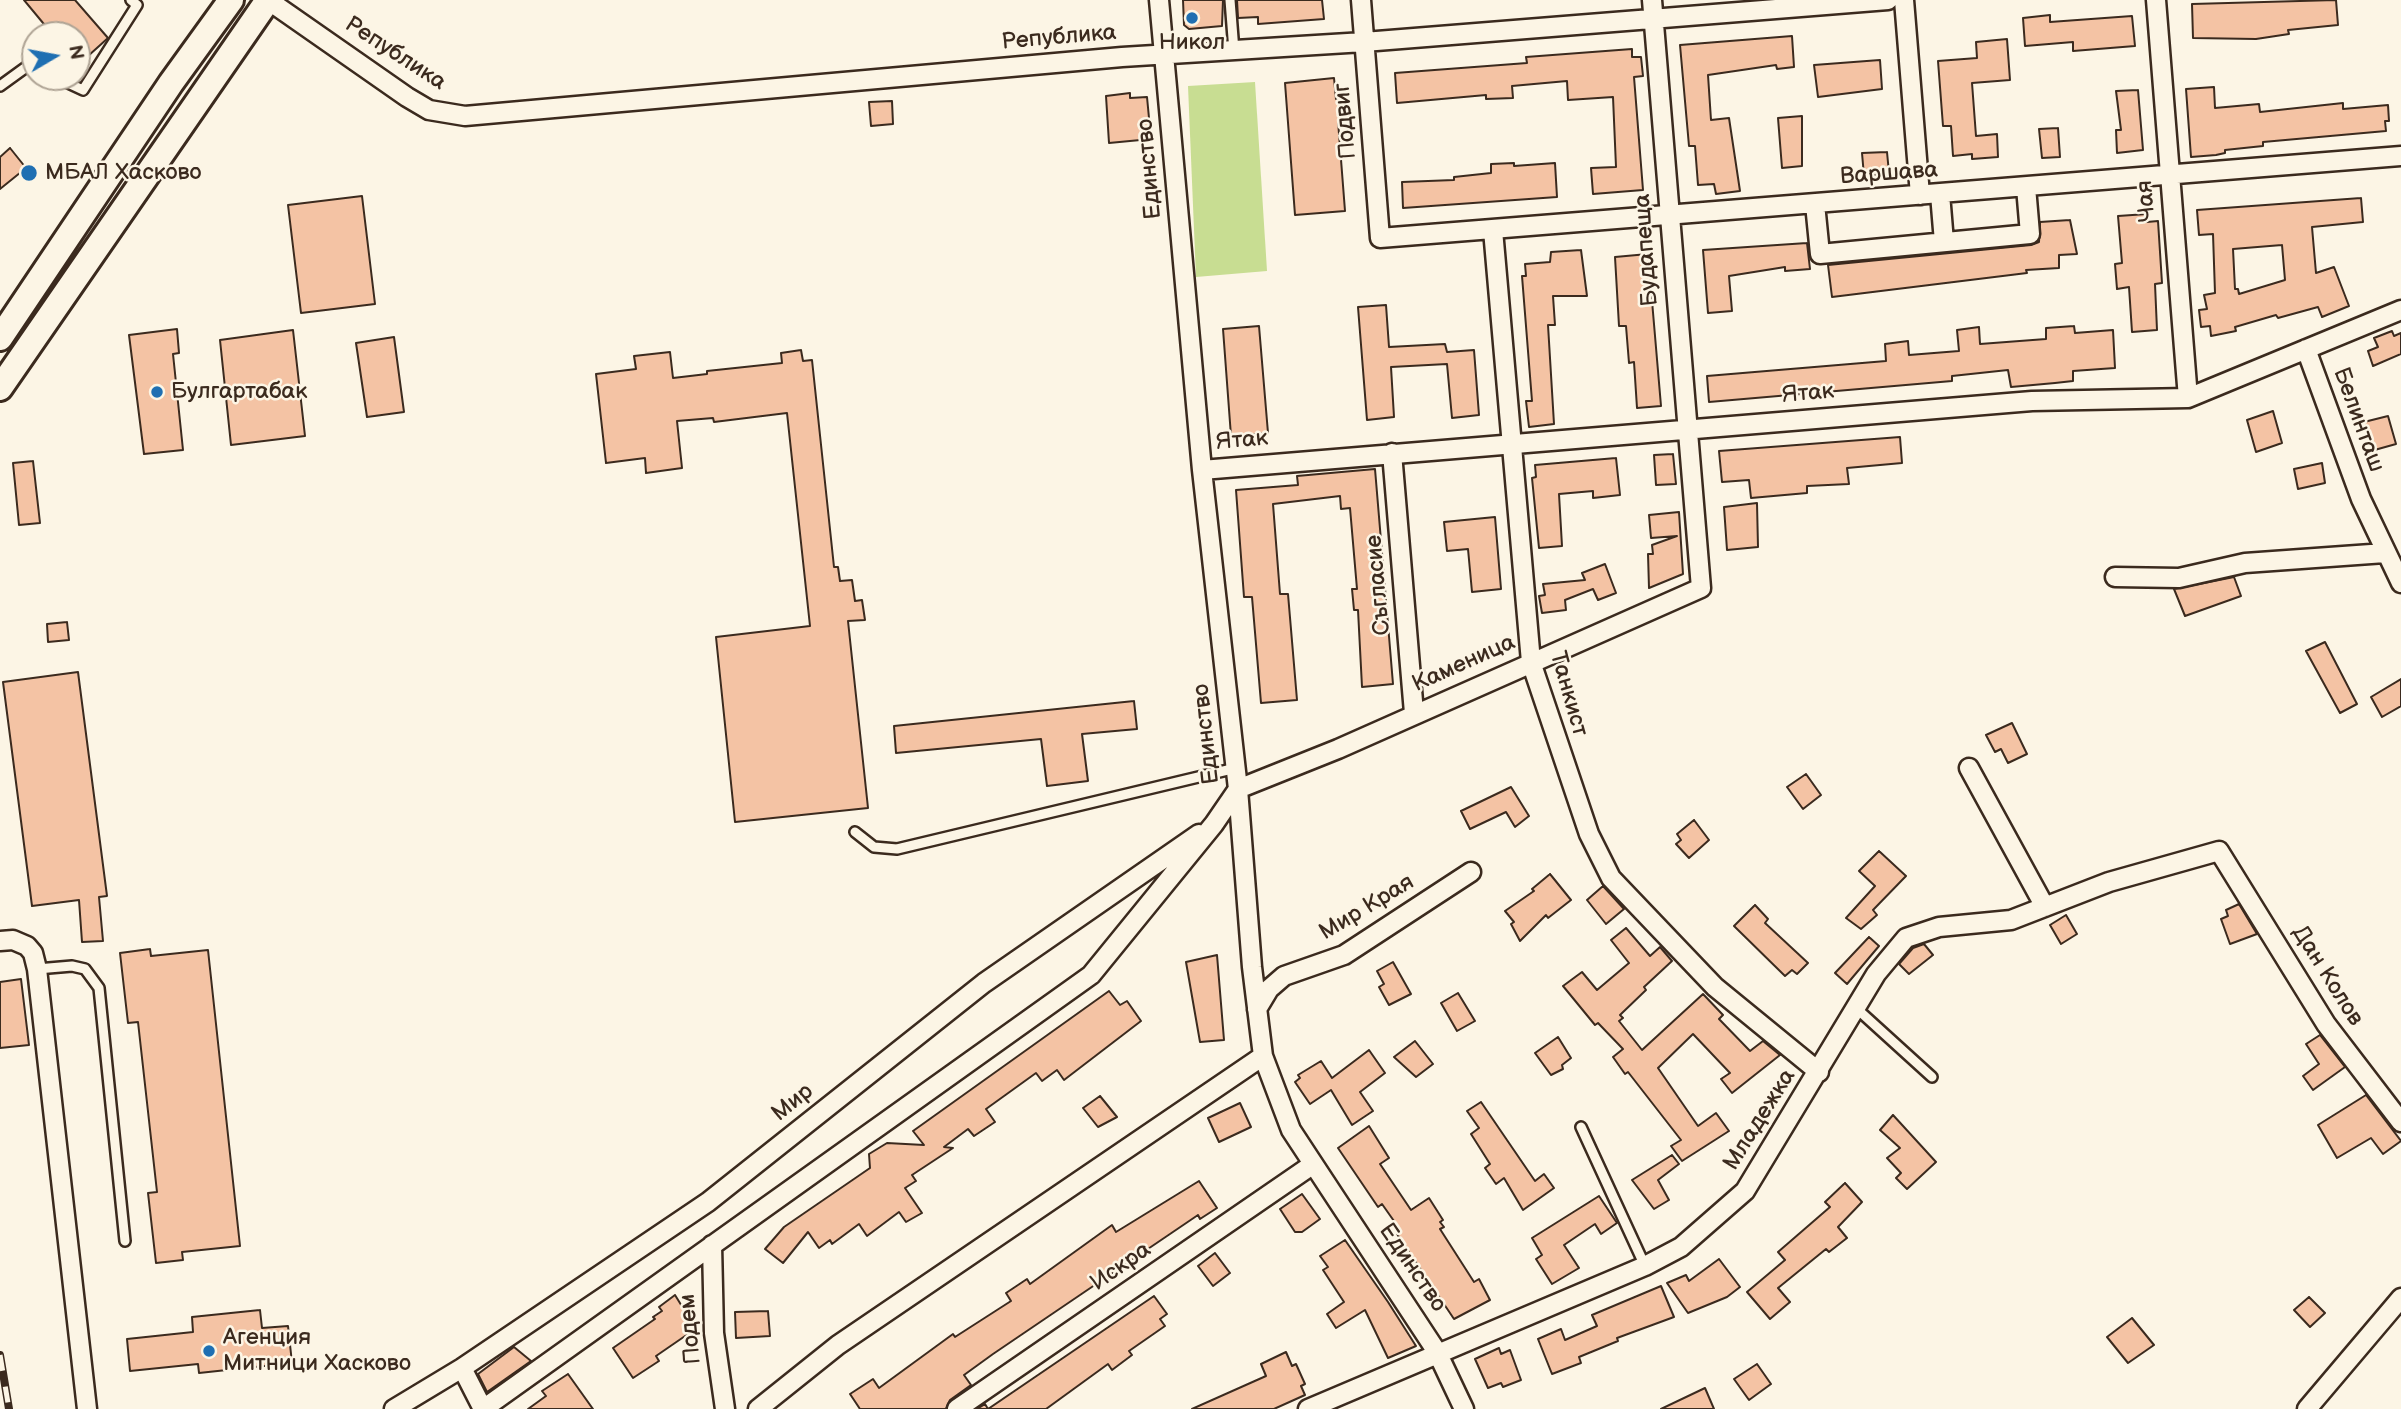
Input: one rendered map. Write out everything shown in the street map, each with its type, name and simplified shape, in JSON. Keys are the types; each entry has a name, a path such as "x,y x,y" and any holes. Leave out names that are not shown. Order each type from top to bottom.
{"main road":[{"path":"0,338 171,83 231,0"},
{"path":"0,388 268,0"}],"street":[{"name":"Република","path":"268,0 429,110 465,116 1122,57 1364,42 1888,0"},
{"name":"Единство","path":"1159,0 1202,470 1236,768 1252,967 1263,1056 1291,1130 1437,1352 1464,1409"},
{"name":"Подвиг","path":"1361,0 1380,238"},
{"name":"Будапеща","path":"1652,0 1693,495"},
{"path":"1904,0 1920,195"},
{"name":"Чая","path":"2156,0 2188,398"},
{"name":"Варшава","path":"1380,238 2401,156"},
{"path":"1815,204 1820,254 2030,234 2026,187"},
{"path":"1940,194 1944,242"},
{"name":"Танкист","path":"1493,230 1531,662 1584,822 1611,877 1715,987 1819,1072"},
{"name":"Ятак","path":"1202,470 2032,401 2188,398 2401,310"},
{"name":"Белинташ","path":"2306,349 2361,499 2401,583"},
{"name":"Съгласие","path":"1392,453 1414,713"},
{"name":"Каменица","path":"1238,789 1338,749 1701,588 1693,495"},
{"path":"2115,577 2179,578 2245,563 2385,553"},
{"path":"1969,768 2045,907"},
{"name":"Мир","path":"484,1409 1091,975 1214,824 1238,789"},
{"name":"Мир","path":"394,1409 462,1368 708,1202 984,983 1133,877 1214,824"},
{"name":"Младежка","path":"1308,1409 1645,1266 1681,1247 1745,1191 1876,974 1906,938 1939,927 2011,920 2109,882 2219,850"},
{"name":"Дан Колов","path":"2219,850 2326,1024 2401,1122"},
{"name":"Мир Края","path":"1257,1009 1269,989 1284,976 1344,955 1471,872"},
{"path":"0,941 13,940 27,946 33,953 37,968 87,1409"},
{"path":"1252,967 1284,976"},
{"path":"758,1409 838,1345 1263,1056"},
{"name":"Искра","path":"957,1409 1312,1165"},
{"name":"Подем","path":"712,1245 714,1333 725,1409"},
{"path":"2307,1409 2401,1298"},
{"path":"462,1368 484,1409"}],"lane":[{"path":"91,77 137,5 131,0"},
{"path":"1230,0 1234,51"},
{"path":"0,86 21,71"},
{"path":"855,832 874,847 897,849 1236,768"},
{"path":"37,968 72,966 85,969 99,988 125,1241"},
{"path":"1856,1008 1932,1077"},
{"path":"1581,1127 1645,1266"}],"green space":[{"path":"1255,82 1267,271 1196,277 1188,86"}],"building":[{"path":"24,0 75,0 108,38 91,53 91,21 41,21"},
{"path":"1183,0 1223,0 1222,26 1189,29 1184,25"},
{"path":"1237,0 1322,0 1324,19 1258,24 1258,17 1238,18"},
{"path":"2336,0 2338,25 2288,30 2289,34 2256,39 2193,38 2192,4"},
{"path":"2050,15 2050,22 2132,16 2135,46 2073,51 2073,42 2025,46 2023,18"},
{"path":"1792,36 1794,67 1777,69 1776,65 1708,75 1711,120 1729,118 1740,191 1716,194 1714,184 1698,185 1695,146 1689,146 1680,45"},
{"path":"2007,39 2010,80 1972,83 1976,136 1997,134 1998,157 1972,159 1972,154 1953,156 1951,126 1943,126 1938,61 1977,58 1976,42"},
{"path":"1632,49 1632,57 1641,57 1643,76 1634,77 1643,190 1593,194 1591,168 1616,167 1613,97 1568,100 1567,81 1512,86 1513,98 1486,99 1486,95 1397,103 1395,73 1527,63 1526,57"},
{"path":"1880,60 1882,89 1818,97 1814,65"},
{"path":"1334,78 1342,120 1338,121 1345,211 1295,215 1285,83"},
{"path":"2214,87 2215,108 2259,104 2260,112 2343,103 2343,109 2388,105 2389,121 2385,121 2386,131 2263,142 2263,146 2191,157 2186,89"},
{"path":"2138,90 2143,150 2117,153 2116,130 2121,130 2116,91"},
{"path":"1130,93 1130,98 1147,97 1151,139 1109,143 1106,96"},
{"path":"892,101 893,124 871,126 869,102"},
{"path":"1802,116 1802,166 1782,168 1778,118"},
{"path":"2058,128 2060,157 2042,158 2039,129"},
{"path":"10,148 26,168 0,189 0,157"},
{"path":"1887,152 1889,173 1864,176 1862,153"},
{"path":"1514,163 1514,166 1555,163 1557,197 1403,208 1402,182 1454,180 1454,177 1491,173 1491,164"},
{"path":"362,196 375,304 301,313 288,205"},
{"path":"2361,198 2363,222 2312,227 2316,273 2334,267 2349,306 2322,317 2318,307 2278,318 2276,315 2235,327 2236,331 2211,336 2210,326 2201,327 2199,310 2207,309 2204,295 2215,293 2213,234 2199,235 2197,210","holes":["2282,245 2285,280 2239,294 2238,289 2235,289 2233,249"]},
{"path":"2147,214 2147,222 2158,221 2162,283 2155,284 2157,330 2132,332 2129,287 2117,289 2115,264 2122,263 2118,216"},
{"path":"2070,220 2077,254 2059,255 2059,268 2026,270 2027,273 1832,297 1828,265 2031,245 2039,242 2040,222"},
{"path":"1807,243 1810,269 1785,271 1785,267 1729,276 1732,311 1708,313 1703,250"},
{"path":"1581,250 1587,296 1553,296 1555,325 1548,325 1554,424 1529,427 1526,401 1532,401 1522,276 1526,276 1525,264 1550,262 1551,252"},
{"path":"1648,254 1661,406 1637,408 1634,362 1629,363 1626,326 1619,326 1615,257"},
{"path":"1386,305 1389,347 1445,344 1447,352 1474,350 1479,415 1452,418 1447,364 1391,367 1394,417 1367,420 1358,307"},
{"path":"1259,326 1268,433 1231,436 1223,329"},
{"path":"2074,326 2075,333 2113,330 2115,368 2073,371 2073,381 2011,387 2008,370 1952,376 1952,381 1709,402 1707,376 1886,361 1885,344 1908,341 1909,355 1959,351 1957,330 1979,327 1980,344 2046,339 2046,328"},
{"name":"Булгартабак","path":"177,329 179,353 173,354 183,450 144,454 129,335"},
{"path":"293,330 305,436 231,445 220,340"},
{"path":"2392,331 2394,336 2401,333 2401,354 2373,366 2368,351 2378,347 2374,338"},
{"path":"394,337 404,412 367,417 356,343"},
{"path":"801,350 803,361 812,360 834,567 838,567 840,581 852,580 855,601 862,600 865,620 848,621 868,808 735,822 716,637 810,626 787,413 714,422 713,418 677,421 682,468 646,473 645,458 606,463 596,374 636,369 634,356 670,352 673,378 707,374 707,371 782,363 781,353"},
{"path":"2273,411 2282,443 2256,452 2247,420"},
{"path":"2388,416 2396,444 2371,451 2364,422"},
{"path":"1900,437 1902,463 1847,468 1849,484 1807,486 1807,493 1751,498 1749,480 1722,482 1719,451"},
{"path":"1673,454 1676,484 1656,485 1654,455"},
{"path":"1616,458 1620,495 1593,498 1593,491 1559,494 1562,546 1539,548 1532,478 1536,477 1535,465"},
{"path":"33,461 40,523 19,525 13,463"},
{"path":"2322,463 2325,483 2298,489 2294,469"},
{"path":"1375,469 1393,684 1362,687 1358,610 1354,610 1352,589 1357,589 1350,508 1341,509 1340,496 1273,504 1280,594 1288,594 1297,700 1261,703 1252,597 1244,597 1236,490 1298,485 1297,476"},
{"path":"1757,503 1758,547 1727,550 1724,507"},
{"path":"1679,512 1683,574 1649,588 1648,554 1653,554 1652,545 1677,536 1651,538 1649,515"},
{"path":"1495,517 1501,589 1472,592 1468,549 1447,551 1444,522"},
{"path":"1605,564 1616,593 1598,600 1593,589 1565,600 1566,610 1542,613 1539,596 1545,595 1543,584 1585,580 1582,573"},
{"path":"2234,577 2241,596 2185,616 2174,589"},
{"path":"67,622 69,640 48,642 47,624"},
{"path":"2325,642 2357,704 2340,713 2306,651"},
{"path":"78,672 107,896 99,897 103,941 82,942 79,900 32,906 3,682"},
{"path":"2401,679 2401,706 2382,717 2371,697"},
{"path":"1134,701 1137,729 1082,734 1088,781 1047,786 1041,739 896,753 894,726"},
{"path":"2012,723 2027,754 2008,763 2001,749 1995,752 1986,735"},
{"path":"1806,774 1821,795 1803,809 1787,787"},
{"path":"1511,787 1529,816 1515,827 1506,812 1470,829 1461,811"},
{"path":"1694,820 1709,840 1689,858 1676,844 1681,840 1677,834"},
{"path":"1879,851 1906,876 1873,910 1877,915 1861,929 1846,918 1875,886 1859,871"},
{"path":"1550,874 1571,900 1548,918 1546,915 1520,941 1511,924 1514,922 1505,911 1534,891 1532,889"},
{"path":"1603,886 1624,909 1606,924 1587,900"},
{"path":"2239,904 2257,934 2230,944 2221,919 2228,916 2226,910"},
{"path":"1755,905 1768,919 1765,923 1808,963 1797,974 1792,970 1785,976 1734,926"},
{"path":"2066,915 2077,934 2061,944 2050,925"},
{"path":"1626,928 1650,956 1660,947 1672,961 1644,987 1646,990 1620,1015 1623,1018 1619,1021 1642,1050 1703,994 1723,1015 1719,1019 1750,1051 1763,1041 1780,1055 1732,1093 1721,1079 1730,1073 1693,1034 1658,1068 1698,1126 1716,1113 1729,1131 1682,1161 1671,1146 1681,1140 1613,1057 1623,1049 1598,1023 1595,1025 1563,986 1582,972 1597,990 1629,963 1611,940"},
{"path":"1869,937 1879,946 1847,984 1835,973"},
{"path":"1924,944 1933,955 1909,974 1899,964 1913,948"},
{"path":"150,949 151,956 208,950 240,1246 182,1252 183,1260 156,1263 148,1193 157,1192 138,1022 128,1023 120,953"},
{"path":"1217,955 1224,1040 1200,1042 1186,962"},
{"path":"1393,962 1411,994 1389,1005 1379,987 1384,984 1377,971"},
{"path":"21,979 29,1045 0,1048 0,982"},
{"path":"1109,991 1120,1005 1127,1001 1141,1021 1064,1080 1057,1070 1042,1081 1036,1073 986,1109 995,1122 974,1136 968,1129 944,1147 953,1148 912,1175 916,1181 905,1188 922,1213 906,1222 899,1212 867,1236 859,1224 832,1244 830,1240 819,1248 808,1232 783,1263 765,1249 784,1227 870,1168 869,1154 887,1143 924,1145 913,1131"},
{"path":"1458,993 1475,1021 1457,1031 1441,1003"},
{"path":"2320,1035 2345,1067 2313,1090 2303,1076 2319,1064 2306,1044"},
{"path":"1558,1037 1571,1058 1562,1065 1563,1069 1551,1075 1535,1053"},
{"path":"1415,1041 1433,1064 1416,1077 1394,1057"},
{"path":"1369,1050 1385,1073 1360,1092 1373,1111 1352,1125 1331,1090 1310,1104 1295,1082 1300,1078 1298,1075 1321,1061 1332,1078"},
{"path":"2366,1095 2401,1141 2383,1154 2371,1138 2337,1158 2318,1125"},
{"path":"1100,1096 1117,1117 1098,1127 1083,1108"},
{"path":"1481,1102 1535,1181 1544,1174 1554,1188 1523,1210 1504,1178 1496,1184 1485,1168 1490,1164 1471,1134 1479,1128 1467,1111"},
{"path":"1240,1103 1251,1127 1219,1142 1208,1118"},
{"path":"1893,1115 1936,1162 1907,1189 1896,1178 1901,1173 1887,1158 1900,1148 1880,1130"},
{"path":"1369,1126 1389,1158 1380,1164 1411,1210 1429,1198 1443,1220 1440,1222 1444,1227 1440,1229 1474,1282 1479,1279 1490,1300 1454,1319 1397,1234 1401,1231 1382,1204 1378,1207 1338,1148"},
{"path":"1672,1155 1679,1164 1658,1180 1669,1200 1654,1209 1632,1180"},
{"path":"1199,1181 1217,1208 1200,1219 1198,1215 964,1375 971,1385 950,1400 946,1409 860,1409 850,1394 873,1379 879,1388 953,1334 955,1337 1011,1301 1006,1293 1027,1279 1030,1284 1112,1225 1116,1232"},
{"path":"1845,1183 1862,1202 1838,1227 1847,1238 1829,1252 1826,1249 1778,1288 1790,1302 1770,1319 1747,1292 1785,1260 1778,1252 1830,1207 1825,1202"},
{"path":"1302,1194 1320,1219 1302,1232 1295,1232 1280,1209"},
{"path":"1599,1196 1617,1223 1601,1234 1595,1224 1564,1245 1579,1268 1552,1284 1536,1259 1542,1255 1532,1238"},
{"path":"1345,1240 1416,1346 1388,1358 1365,1310 1336,1328 1327,1314 1344,1302 1323,1270 1328,1267 1320,1256"},
{"path":"1215,1253 1230,1273 1213,1286 1198,1266"},
{"path":"1719,1259 1740,1287 1727,1297 1688,1313 1667,1283 1686,1275 1689,1281"},
{"path":"1661,1286 1674,1317 1617,1338 1618,1341 1579,1357 1581,1363 1552,1374 1538,1339 1561,1329 1565,1340 1597,1326 1592,1315"},
{"path":"675,1295 691,1321 683,1327 688,1334 656,1356 659,1361 633,1378 613,1348 655,1319 653,1317 662,1311 659,1307"},
{"path":"1154,1296 1167,1314 1160,1319 1165,1326 1129,1351 1132,1355 1112,1370 1108,1364 1046,1409 988,1409"},
{"path":"2309,1297 2325,1313 2310,1327 2294,1310"},
{"name":"Агенция Митници Хасково","path":"260,1310 262,1328 288,1326 292,1363 199,1373 198,1364 130,1371 127,1339 193,1332 192,1317"},
{"path":"768,1311 770,1336 736,1338 735,1312"},
{"path":"2132,1318 2154,1345 2128,1363 2107,1337"},
{"path":"514,1347 531,1361 487,1392 478,1374"},
{"path":"1499,1348 1501,1354 1510,1350 1521,1380 1503,1387 1501,1383 1488,1388 1475,1359"},
{"path":"1286,1352 1292,1366 1296,1364 1305,1384 1301,1386 1305,1395 1274,1409 1192,1409 1266,1376 1261,1364"},
{"path":"1757,1364 1771,1384 1749,1400 1734,1379"},
{"path":"568,1374 593,1409 528,1409 546,1396 542,1391"},
{"path":"1705,1388 1714,1409 1661,1409"}],"railway":[{"path":"0,1355 9,1409"}],"place":[{"name":"Никол","path":"1192,18"},
{"name":"МБАЛ Хасково","path":"29,173"},
{"name":"Булгартабак","path":"157,392"},
{"name":"Агенция Митници Хасково","path":"209,1351"}]}
